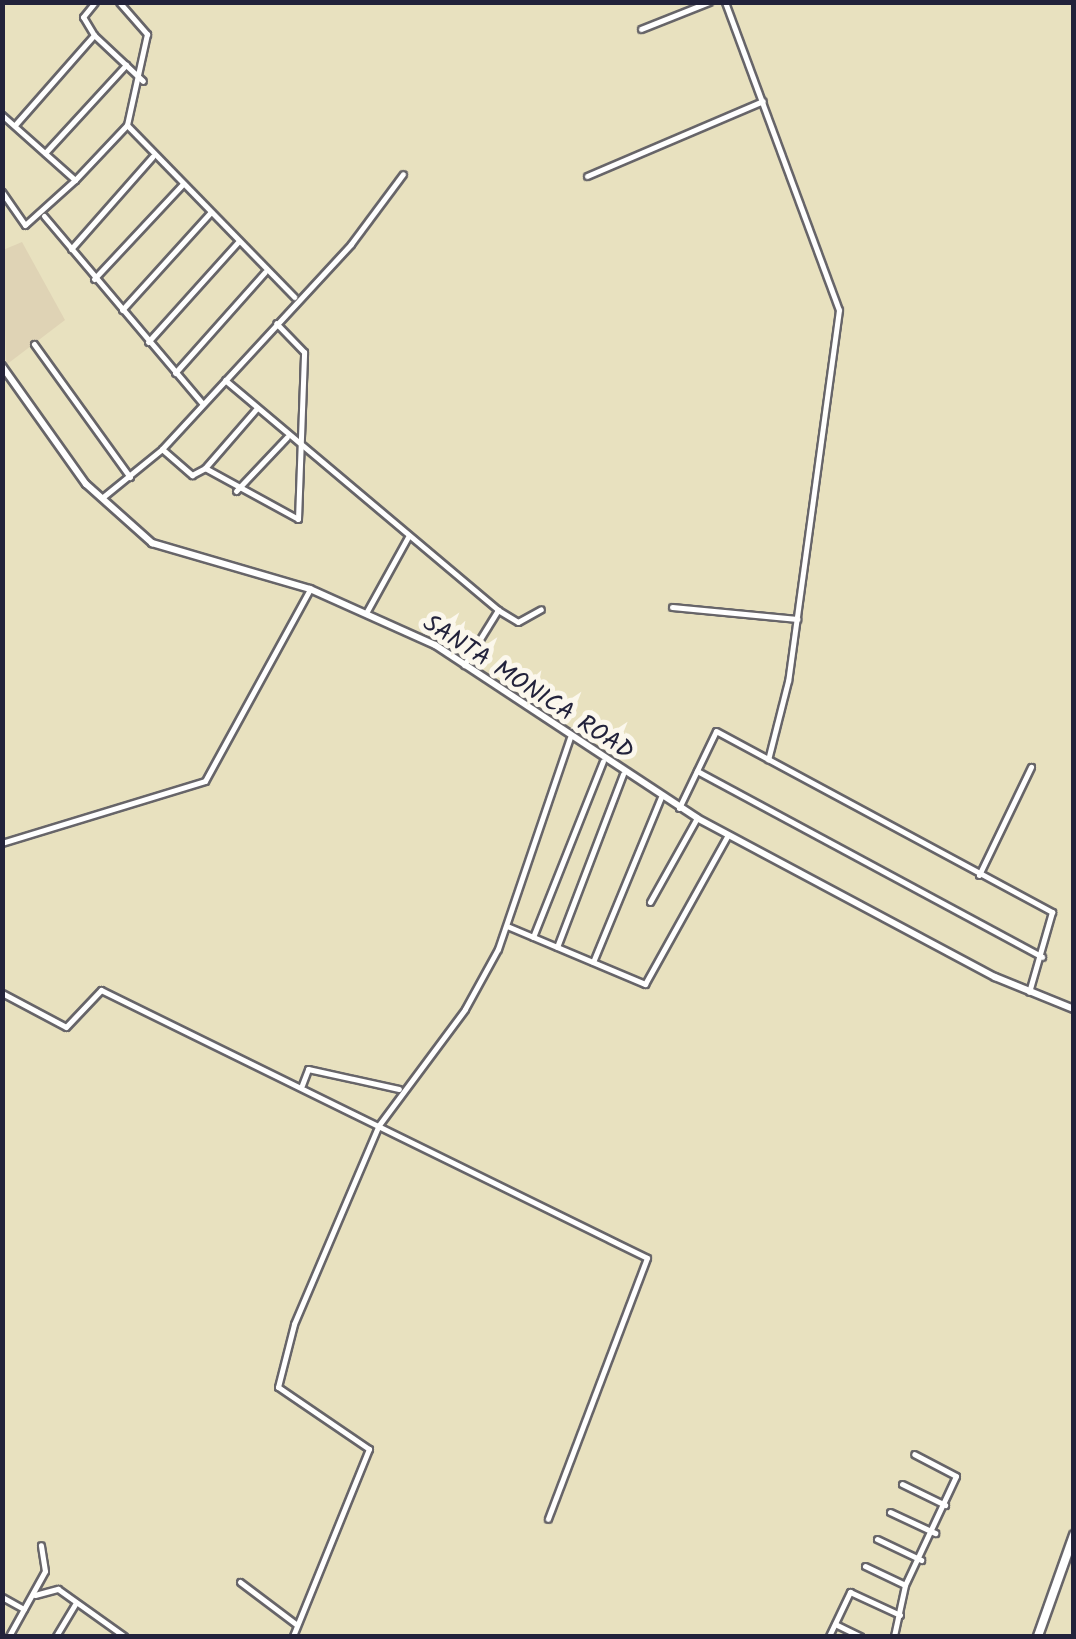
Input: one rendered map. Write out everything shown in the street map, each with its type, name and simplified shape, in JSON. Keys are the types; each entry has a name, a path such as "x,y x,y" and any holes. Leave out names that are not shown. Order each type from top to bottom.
{"main road":[{"path":"1038,1636 1073,1538"}],"street":[{"path":"96,2 84,17 94,35 143,82"},
{"path":"2,192 25,226 44,216 127,126 143,82 147,34 118,2"},
{"path":"641,28 709,2"},
{"path":"725,2 839,310 796,619 768,760"},
{"path":"15,126 94,35"},
{"path":"45,152 126,65"},
{"path":"587,176 763,101"},
{"path":"2,116 75,180"},
{"path":"127,126 265,272 294,297"},
{"path":"71,248 152,156"},
{"path":"103,498 162,449 276,323 294,297 352,244 402,174"},
{"path":"94,279 182,184"},
{"path":"122,310 210,213"},
{"path":"44,216 202,404"},
{"path":"148,342 238,242"},
{"path":"175,373 265,272"},
{"path":"205,468 236,491 298,519 304,352 276,323"},
{"path":"34,344 130,477"},
{"name":"SANTA MONICA ROAD","path":"2,366 103,498 157,546 310,590 366,612 464,665 661,798 1029,992 1074,1009"},
{"path":"225,380 287,437 498,610 518,622 541,609"},
{"path":"162,449 192,475 205,468 257,408"},
{"path":"236,491 287,437"},
{"path":"366,612 408,537"},
{"path":"2,843 205,781 310,590"},
{"path":"672,607 796,619"},
{"path":"464,665 498,610"},
{"path":"679,808 716,731 1052,912 1029,992"},
{"path":"292,1636 370,1450 277,1384 305,1292 378,1124 399,1089 466,1009 507,926 570,738"},
{"path":"533,938 604,761"},
{"path":"979,875 1030,768"},
{"path":"696,770 1042,957"},
{"path":"557,948 623,774"},
{"path":"593,962 661,798"},
{"path":"650,902 697,818"},
{"path":"507,926 648,981 728,835"},
{"path":"2,993 66,1027 101,990 647,1258 548,1519"},
{"path":"302,1086 308,1070 399,1089"},
{"path":"894,1636 904,1585 935,1532 956,1476 914,1454"},
{"path":"902,1484 945,1506"},
{"path":"890,1512 935,1532"},
{"path":"877,1538 921,1560"},
{"path":"2,1630 11,1636 35,1594 41,1546"},
{"path":"865,1566 904,1585"},
{"path":"240,1582 297,1625"},
{"path":"35,1594 58,1589 124,1636"},
{"path":"829,1636 850,1592 900,1615"},
{"path":"2,1597 24,1609"},
{"path":"56,1636 76,1602"},
{"path":"835,1624 860,1636"}],"shaded area":[{"path":"22,242 65,320 6,365 3,250"}],"waterway":[{"path":"2,1114 2,1146"}]}
